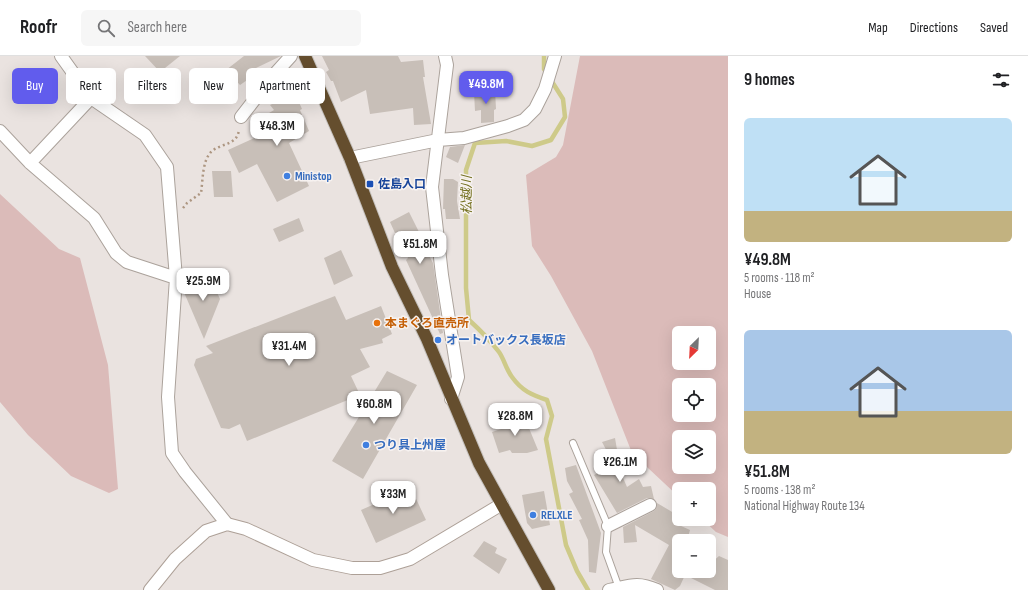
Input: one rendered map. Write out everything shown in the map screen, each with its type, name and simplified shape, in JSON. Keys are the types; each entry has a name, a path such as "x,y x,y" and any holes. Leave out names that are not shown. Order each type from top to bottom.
{"highway":[{"path":"305,56 350,158 392,267 427,339 479,463 549,590"}],"street":[{"path":"61,56 70,68"},
{"path":"241,117 291,56"},
{"path":"445,56 446,65 432,187 442,275 458,377 451,399"},
{"path":"350,158 438,140 464,138 524,120 535,109 545,89 555,56"},
{"path":"30,163 85,104"},
{"path":"100,104 145,135 167,167 176,278 168,397 172,453 185,472 227,524"},
{"path":"0,131 30,163 94,218 116,253 127,262 176,278"},
{"path":"150,590 175,559 206,531 227,524 246,529 313,560 352,568 380,568 410,559 502,504"},
{"path":"608,526 650,505"},
{"path":"614,589 634,584 646,585 656,590"}],"lane":[{"path":"573,443 608,526 606,552 614,589"}],"path":[{"path":"172,222 187,204 201,193 205,161 212,151 234,141 239,134 241,117"}],"shaded area":[{"path":"580,56 728,56 728,537 716,532 710,526 716,526 716,482 672,482 672,490 632,453 592,351 551,276 532,246 526,175 556,157 563,145"},
{"path":"0,194 59,249 80,258 108,365 118,489 109,493 71,476 28,435 0,402"}],"building":[{"path":"145,56 180,56 165,68 156,68"},
{"path":"244,56 281,56 256,68 246,68 246,81 240,85 238,83 238,68 229,68"},
{"path":"322,56 398,56 401,62 423,60 425,77 423,77 431,124 414,125 413,108 370,114 366,90 341,102 333,81 331,81 326,72 329,70"},
{"path":"495,89 496,109 494,110 494,122 481,123 481,110 475,111 474,92"},
{"path":"300,104 302,109 300,110 309,131 289,143 309,186 277,202 257,164 239,173 228,150 272,130 270,126 277,123 269,113 274,110 270,105"},
{"path":"465,145 458,163 446,157 450,147"},
{"path":"212,171 231,171 233,197 214,197"},
{"path":"444,179 453,179 458,182 457,201 460,219 446,219 445,209 443,209"},
{"path":"409,212 420,234 418,235 433,263 443,333 440,334 406,260 408,258 400,231 395,233 390,222"},
{"path":"299,218 304,231 279,242 273,229"},
{"path":"341,250 353,276 334,285 324,258"},
{"path":"209,275 220,299 204,339 183,290"},
{"path":"335,296 346,320 381,306 392,334 382,339 383,343 360,349 370,367 351,376 360,395 247,441 240,424 229,429 221,428 194,365 196,359 213,353 206,346"},
{"path":"387,371 417,385 363,479 332,461"},
{"path":"524,416 538,450 527,453 512,453 510,450 499,453 492,432 510,426 508,420"},
{"path":"615,438 621,473 627,487 639,479 643,487 651,486 654,499 647,498 617,513 594,475 614,465 602,442"},
{"path":"576,465 601,533 596,573 589,572 588,540 579,520 582,519 569,494 573,492 567,481 565,468"},
{"path":"411,488 426,520 376,543 361,510"},
{"path":"544,491 550,525 532,529 527,523 522,495"},
{"path":"657,503 672,512 672,526 681,526 690,530 689,534 672,534 672,578 684,578 680,586 675,590 651,579 669,545 635,525 637,542 624,543 623,527 656,509"},
{"path":"484,541 497,548 495,553 507,559 499,574 473,556"},
{"path":"719,556 728,560 728,590 715,590 691,578 716,578 716,559"}],"waterway":[{"name":"松越川","path":"544,56 544,69 563,99 565,117 551,140 532,146 506,141 475,143 466,170 466,288 469,320 485,335 499,352 510,374 516,382 532,394 547,400 552,416 546,439 566,545 577,571 588,590"}],"place":[{"name":"Ministop","path":"287,176"},
{"name":"佐島入口","path":"370,184"},
{"name":"本まぐろ直売所","path":"377,323"},
{"name":"オートバックス長坂店","path":"438,340"},
{"name":"つり具上州屋","path":"366,445"},
{"name":"RELXLE","path":"533,515"}]}
